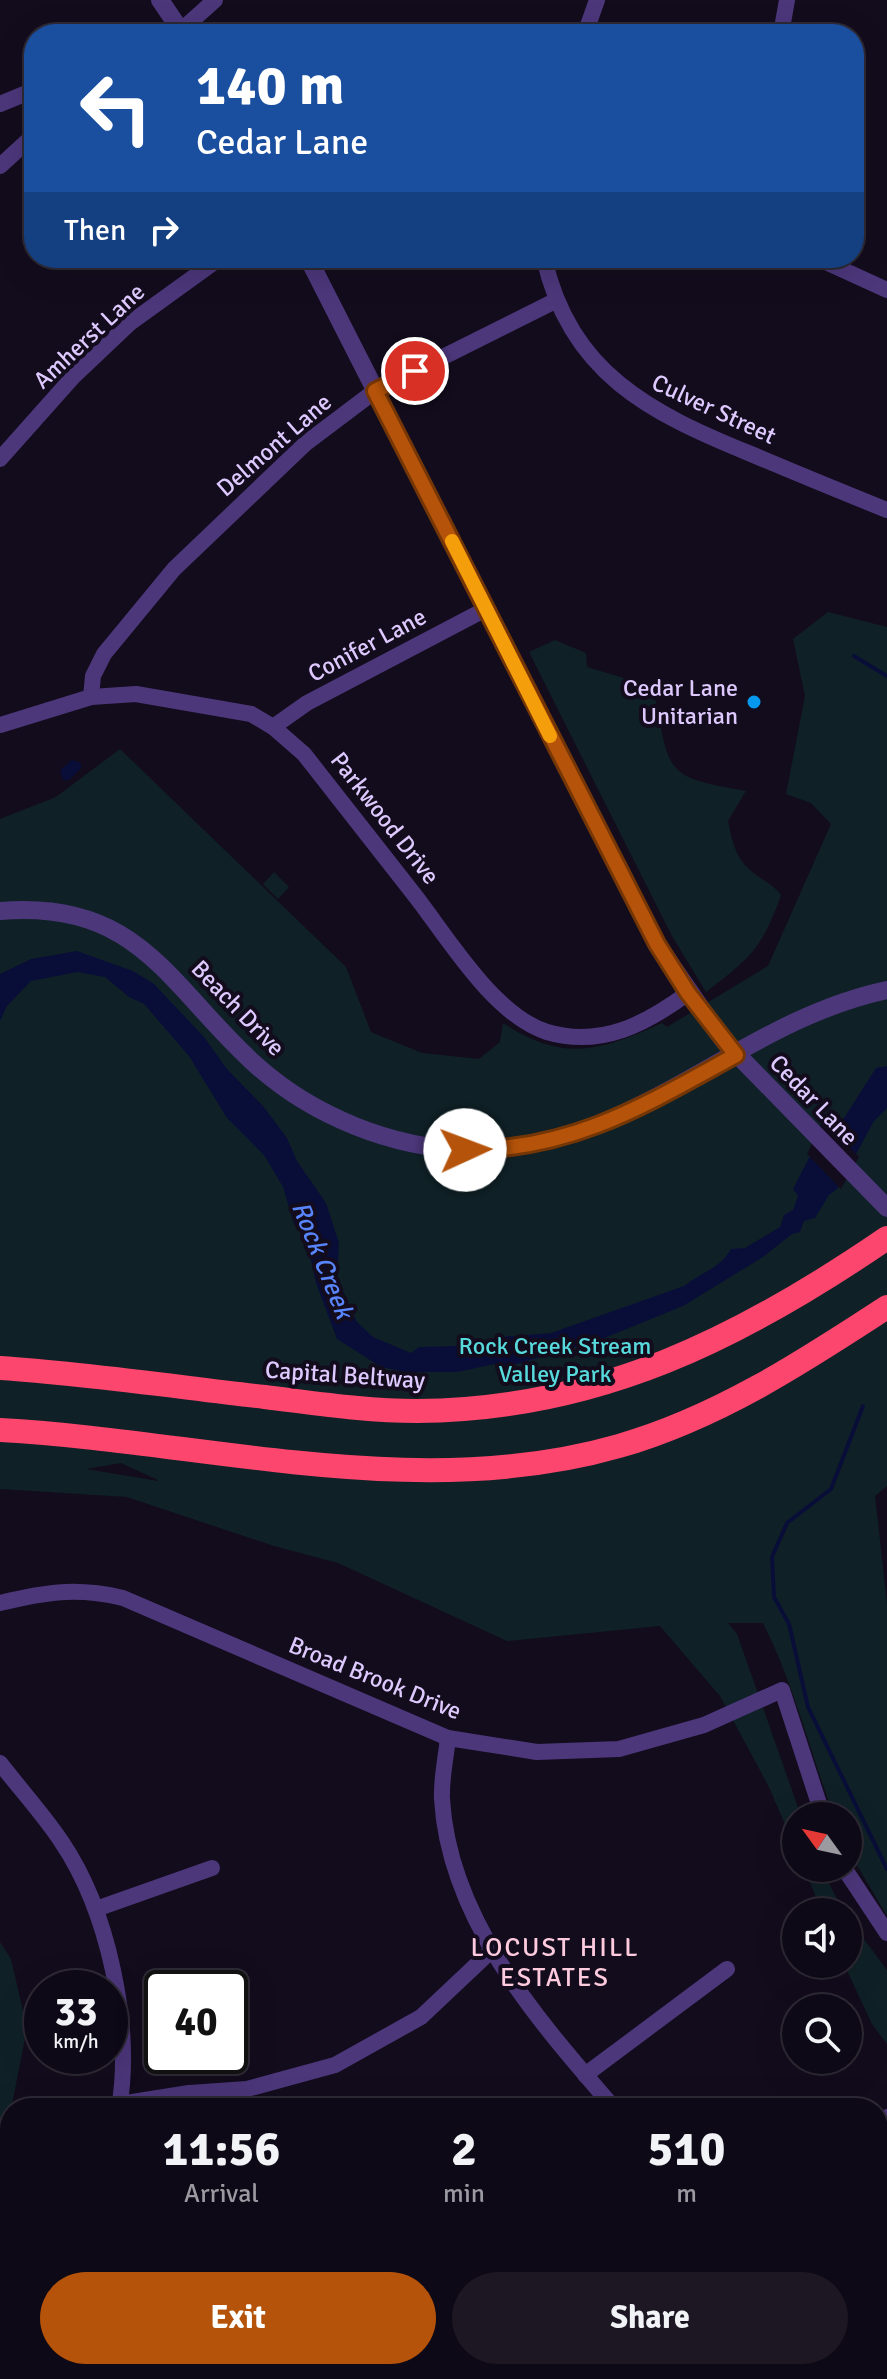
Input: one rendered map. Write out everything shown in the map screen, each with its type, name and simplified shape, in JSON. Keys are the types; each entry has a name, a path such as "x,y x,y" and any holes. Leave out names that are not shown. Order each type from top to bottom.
{"highway":[{"name":"Capital Beltway","path":"0,1368 415,1411 533,1401 603,1385 703,1347 792,1299 881,1242"},
{"path":"0,1430 408,1470 480,1469 554,1461 620,1446 692,1420 768,1382 887,1307"}],"street":[{"path":"160,0 175,24"},
{"path":"190,24 215,0"},
{"path":"589,24 597,0"},
{"path":"783,24 787,0"},
{"path":"0,104 24,94"},
{"path":"3,155 24,141"},
{"name":"Amherst Lane","path":"0,459 73,377 130,323 206,268"},
{"name":"Cedar Lane","path":"313,268 657,944 688,993 736,1055 887,1208"},
{"name":"Culver Street","path":"547,268 555,301 580,344 604,373 633,397 700,433 887,510"},
{"path":"839,268 887,290"},
{"name":"Delmont Lane","path":"91,697 93,676 104,654 174,569 306,443 375,391 555,301"},
{"name":"Conifer Lane","path":"273,727 307,703 486,609"},
{"name":"Parkwood Drive","path":"0,725 91,697 136,694 237,710 273,727 304,754 485,985 527,1023 570,1037 609,1036 656,1016 688,993"},
{"name":"Beach Drive","path":"0,911 61,912 120,933 169,970 246,1055 278,1082 339,1119 411,1143 484,1150 563,1138 628,1114 800,1017 853,997 887,990"},
{"name":"Broad Brook Drive","path":"0,1603 58,1590 98,1592 123,1598 448,1738 537,1752 619,1749 704,1725 782,1690 818,1802"},
{"path":"448,1738 442,1797 449,1851 463,1890 492,1950 539,2018 605,2098"},
{"path":"0,1763 62,1842 96,1909 120,2010 123,2067 121,2098"},
{"path":"96,1909 212,1868"},
{"path":"853,1882 887,1933"},
{"path":"162,2098 247,2089 335,2065 371,2048 421,2017 492,1950"},
{"path":"585,2075 727,1969"}],"green space":[{"name":"Rock Creek Stream Valley Park","path":"828,612 887,627 887,1486 875,1496 887,1604 887,1916 862,1874 862,1802 829,1802 793,1694 763,1623 728,1623 737,1634 796,1802 782,1802 782,1817 720,1696 660,1626 507,1641 338,1563 274,1546 127,1497 0,1489 0,819 56,797 120,749 346,967 371,1032 422,1053 479,1059 500,1042 503,1023 545,1044 564,1048 601,1046 662,1023 667,1027 768,966 831,824 811,803 786,794 805,696 793,639","holes":["121,1463 158,1481 86,1469"]},
{"path":"555,640 586,653 587,667 624,678 655,698 669,758 686,776 746,791 728,821 735,848 745,865 781,895 753,951 706,992 672,936 529,652"},
{"path":"274,872 289,887 278,899 263,884"},
{"path":"810,1882 828,1882 837,1898 816,1898"},
{"path":"862,1937 887,1970 887,2044 872,2024 862,2003 862,1994 858,1994 851,1978 862,1978"},
{"path":"0,1942 11,1959 24,2015 24,2043 13,2098 0,2098"}],"water":[{"path":"72,760 81,763 81,768 69,780 63,780 60,770"},
{"name":"Rock Creek","path":"77,951 133,971 154,984 263,1106 287,1138 297,1161 326,1203 339,1243 337,1278 357,1322 373,1337 411,1353 419,1347 457,1346 501,1337 551,1333 684,1286 716,1266 731,1249 745,1248 780,1227 784,1215 793,1210 798,1196 793,1189 828,1121 837,1123 844,1118 876,1068 887,1066 887,1108 874,1121 837,1189 829,1195 815,1218 804,1221 800,1232 792,1234 763,1257 683,1306 602,1339 510,1366 495,1364 457,1372 406,1372 381,1367 337,1339 316,1283 306,1239 294,1224 283,1187 264,1155 227,1118 189,1056 144,1004 129,997 105,977 77,972 31,981 7,1006 0,1021 0,974 31,959"}],"pier":[{"path":"823,1120 859,1157 841,1189 807,1154"}],"waterway":[{"path":"854,656 887,676"},
{"path":"863,1406 831,1489 787,1523 772,1557 774,1597 789,1624 808,1707 887,1869"}],"slow traffic":[{"path":"452,541 550,736"}],"place":[{"name":"Cedar Lane Unitarian","path":"754,702"}],"district":[{"name":"LOCUST HILL ESTATES","path":"555,1963"}],"route":[{"path":"415,371 375,391 657,944 688,993 736,1055 636,1110 584,1132 542,1143 465,1150"}]}
